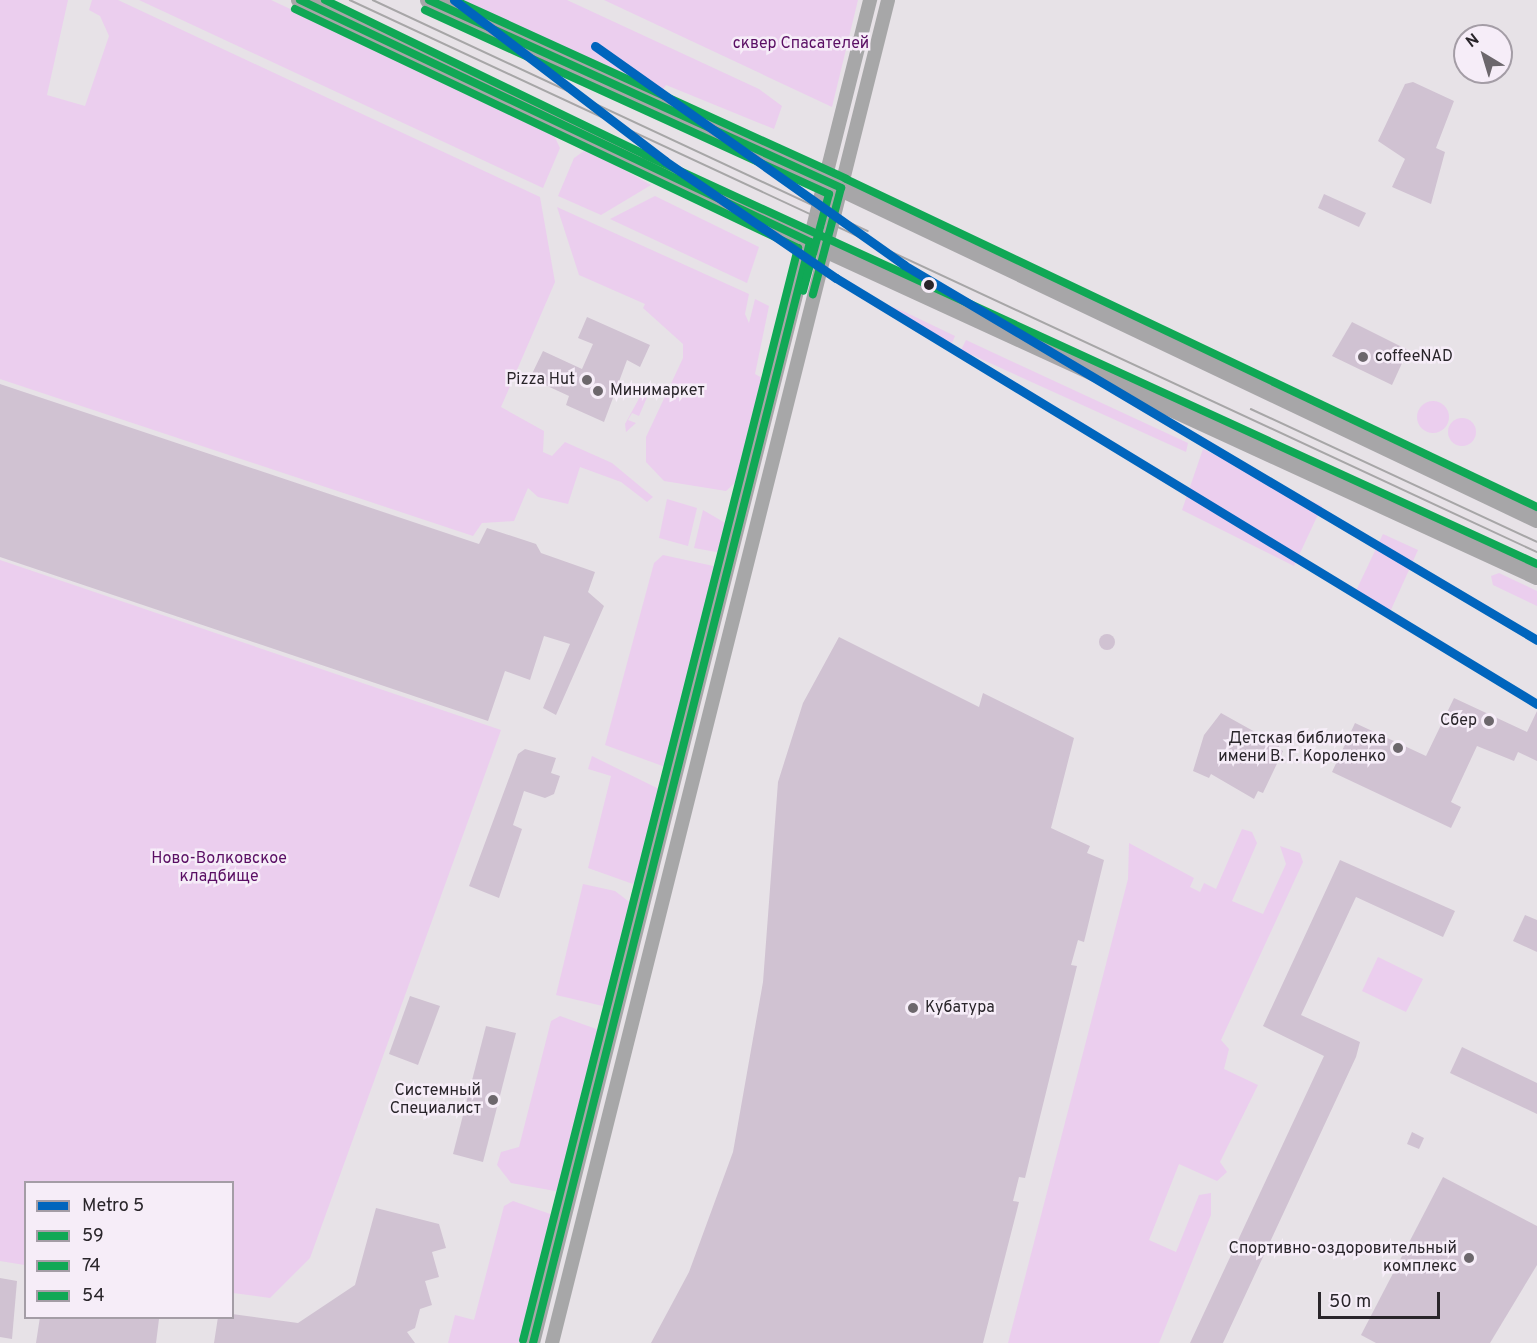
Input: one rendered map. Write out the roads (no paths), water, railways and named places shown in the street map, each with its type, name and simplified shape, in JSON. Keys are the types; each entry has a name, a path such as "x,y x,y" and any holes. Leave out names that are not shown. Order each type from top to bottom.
{"main road":[{"path":"300,0 818,246 1537,576"},
{"path":"429,0 833,185 1537,519"}],"street":[{"path":"552,1343 833,185 870,0"},
{"path":"833,185 888,0"},
{"path":"533,1343 818,246"}],"tram line":[{"path":"350,0 1537,552"},
{"path":"373,0 868,231"},
{"path":"1251,409 1537,542"}],"metro line":[{"name":"5","path":"454,0 665,161 836,278 1537,704"},
{"name":"5","path":"595,46 904,265 1537,640"}],"place":[{"name":"coffeeNAD","path":"1363,357"},
{"name":"Pizza Hut","path":"587,380"},
{"name":"Минимаркет","path":"598,391"},
{"name":"Сбер","path":"1489,721"},
{"name":"Детская библиотека имени В. Г. Короленко","path":"1398,748"},
{"name":"Кубатура","path":"913,1008"},
{"name":"Системный Специалист","path":"493,1100"},
{"name":"Спортивно-оздоровительный комплекс","path":"1469,1258"}],"park label":[{"name":"cквер Спасателей","path":"801,44"},
{"name":"Ново-Волковское кладбище","path":"219,868"}]}
